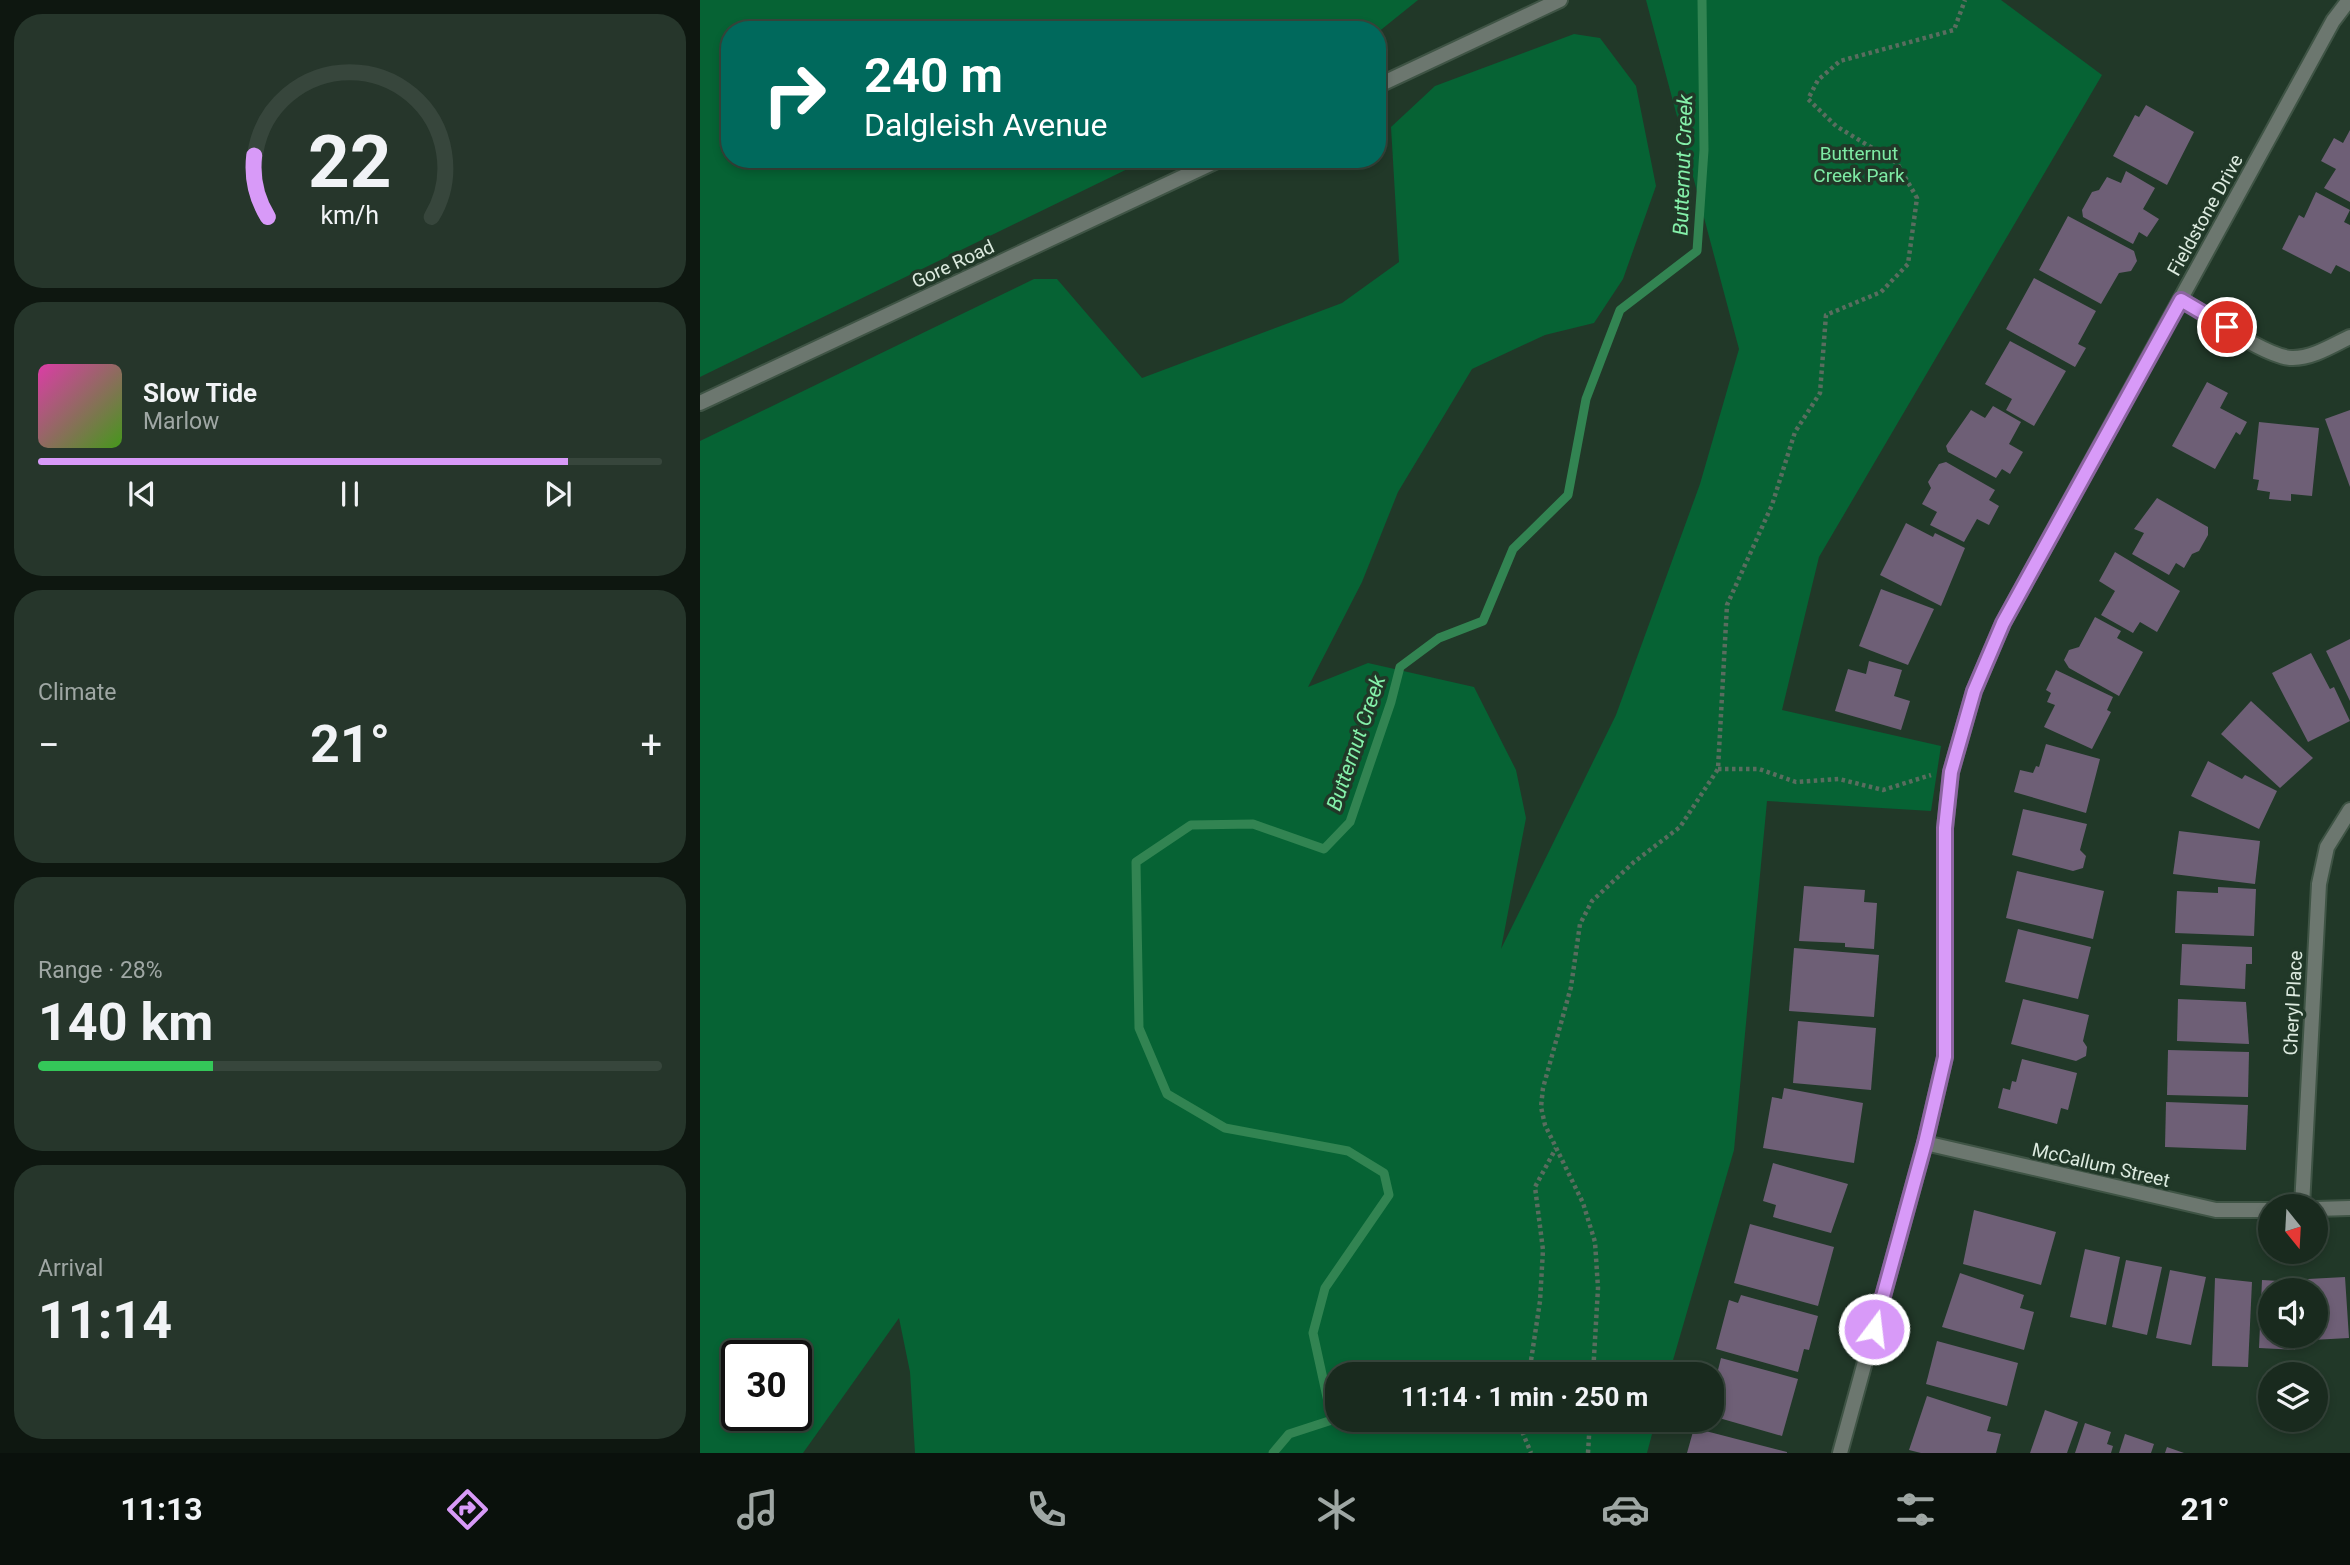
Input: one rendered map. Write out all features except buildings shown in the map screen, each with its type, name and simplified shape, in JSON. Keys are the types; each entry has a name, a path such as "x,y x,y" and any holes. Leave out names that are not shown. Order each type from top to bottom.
{"street":[{"path":"1386,82 1560,0"},
{"name":"Fieldstone Drive","path":"1840,1453 1925,1143 1945,1057 1945,828 1951,772 1974,691 2003,623 2333,21 2348,0"},
{"name":"Gore Road","path":"700,403 1202,168"},
{"path":"2181,300 2272,354 2292,358 2314,354 2350,337"},
{"name":"Cheryl Place","path":"2303,1194 2319,884 2327,848 2350,810"},
{"name":"McCallum Street","path":"1925,1143 2216,1210 2258,1210"},
{"path":"2328,1209 2350,1208"}],"path":[{"path":"1594,1362 1598,1288 1595,1242 1583,1203 1543,1116 1543,1087 1571,987 1580,924 1592,901 1634,862 1680,827 1718,769 1727,605 1772,505 1795,432 1820,393 1826,315 1881,292 1908,264 1917,198 1897,163 1836,126 1808,99 1818,80 1840,61 1954,30 1965,0"},
{"path":"1718,769 1759,769 1796,782 1839,779 1883,790 1951,772"},
{"path":"1531,1362 1540,1301 1543,1250 1535,1186 1556,1147"},
{"path":"1522,1432 1531,1453"},
{"path":"1588,1453 1589,1432"}],"green space":[{"path":"700,0 1418,0 1386,26 1386,21 721,21 721,168 1130,168 700,377"},
{"name":"Butternut Creek Park","path":"1646,0 2001,0 2102,75 1819,557 1782,710 1941,746 1931,811 1767,801 1734,1150 1672,1362 1325,1362 1325,1432 1653,1432 1647,1453 915,1453 910,1372 899,1318 803,1453 700,1453 700,441 1034,279 1057,279 1142,378 1342,303 1399,262 1391,127 1435,86 1574,34 1600,38 1636,86 1656,186 1623,279 1594,323 1545,335 1472,369 1398,492 1362,582 1308,687 1368,663 1474,687 1516,770 1526,818 1501,949 1616,715 1700,484 1739,349"}],"waterway":[{"name":"Butternut Creek","path":"1273,1453 1289,1434 1332,1420 1313,1333 1325,1288 1389,1195 1384,1173 1348,1151 1225,1128 1167,1094 1139,1028 1136,862 1191,825 1253,824 1324,849 1350,822 1391,702 1400,667 1439,638 1483,621 1513,549 1568,495 1586,399 1620,310 1697,251 1704,150 1702,0"}],"route":[{"path":"1874,1329 1925,1143 1945,1057 1945,828 1951,772 1974,691 2003,623 2181,300 2227,327"}]}
